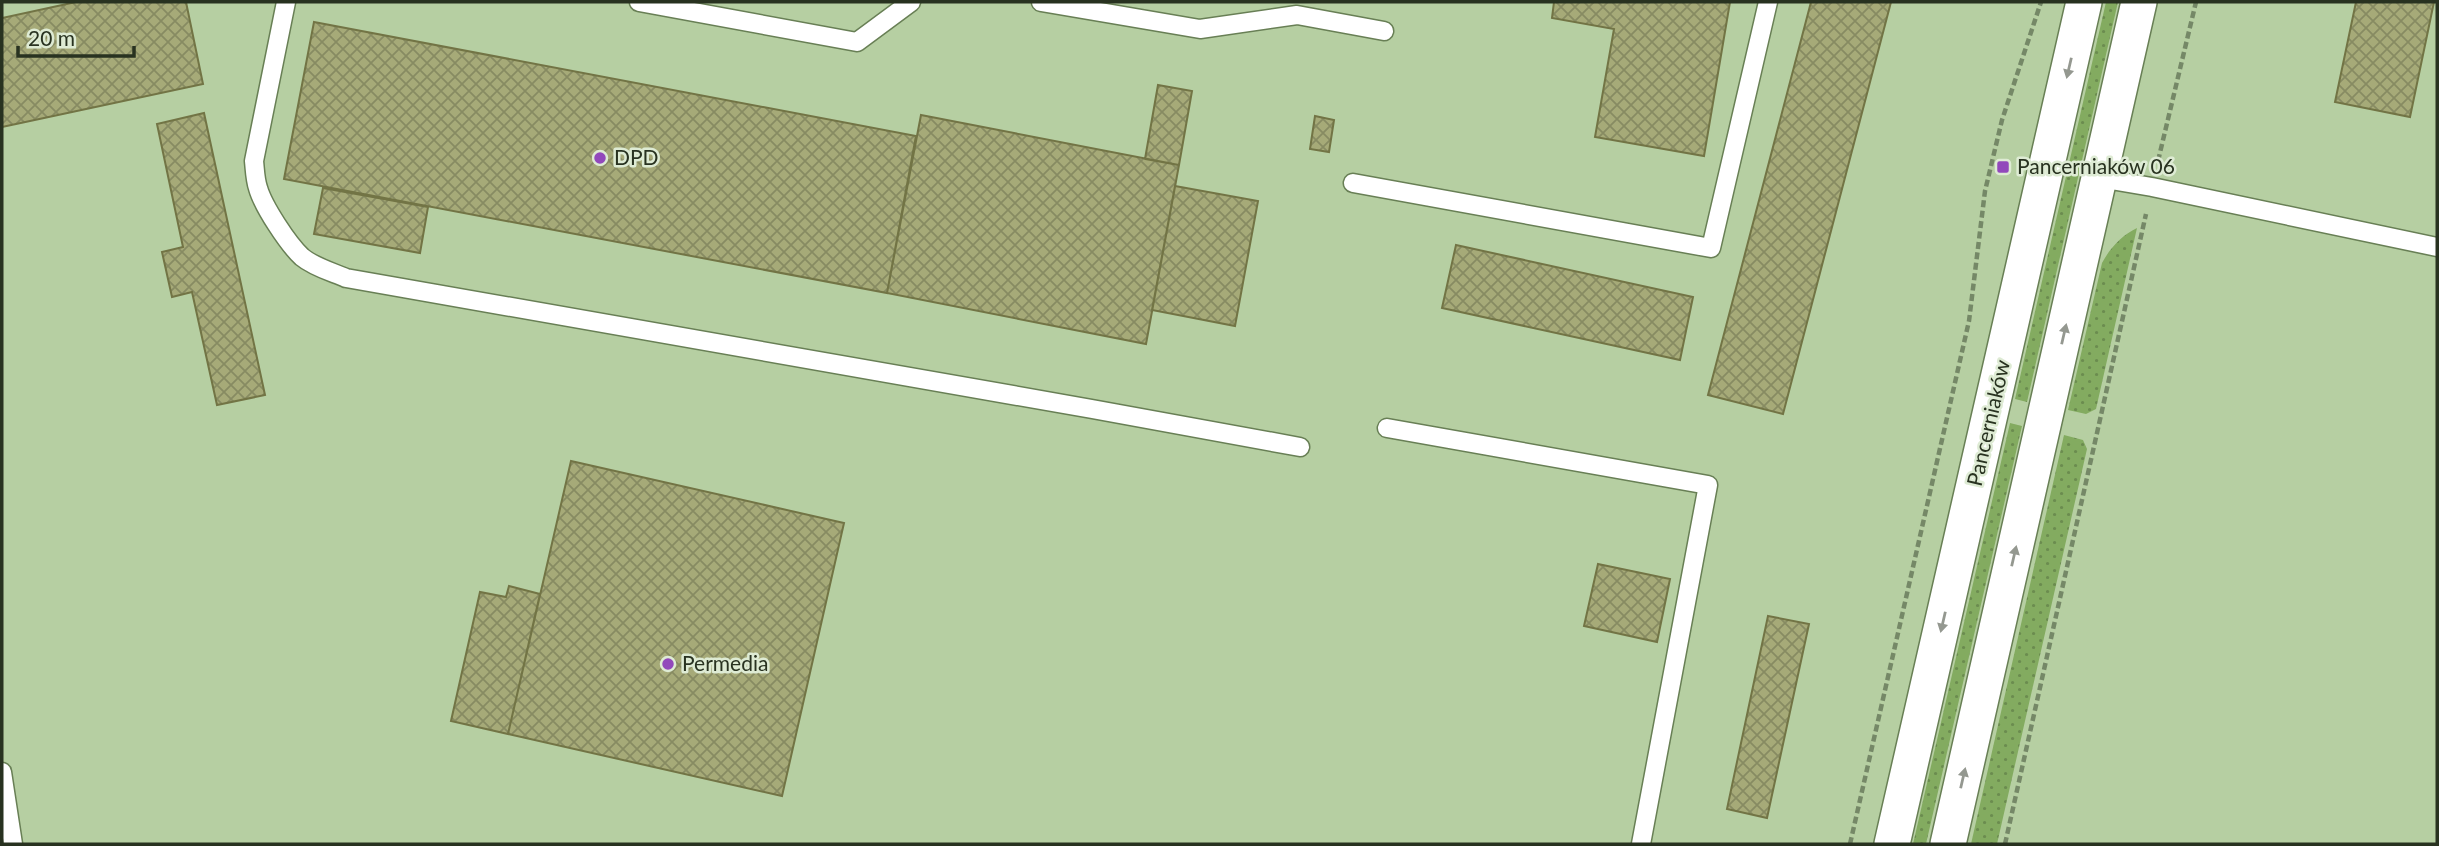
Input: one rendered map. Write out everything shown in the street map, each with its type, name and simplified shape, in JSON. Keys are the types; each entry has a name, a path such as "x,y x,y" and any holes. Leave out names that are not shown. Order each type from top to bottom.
{"street":[{"name":"Pancerniaków","path":"1892,844 2084,2"},
{"path":"1948,844 2139,2"}],"lane":[{"path":"286,2 254,161 258,190 283,233 303,257 324,269 346,278 1092,408 1300,447"},
{"path":"639,2 857,42 911,2"},
{"path":"1041,2 1200,29 1297,15 1384,32"},
{"path":"1353,183 1711,248 1768,2"},
{"path":"2099,178 2437,247"},
{"path":"1387,428 1708,485 1641,844"},
{"path":"2,772 13,844"}],"path":[{"path":"1850,844 1969,321 1985,191 2002,120 2041,2"},
{"path":"2005,844 2196,2"}],"green space":[{"path":"2106,2 2118,2 2027,402 2015,399"},
{"path":"2137,228 2096,409 2086,414 2068,410 2102,263 2117,242"},
{"path":"2010,423 2022,426 1926,844 1913,844"},
{"path":"2064,435 2083,440 2087,449 1997,844 1971,844"}],"building":[{"path":"76,2 186,2 203,84 2,127 2,18"},
{"path":"1554,2 1730,2 1704,156 1595,137 1614,29 1552,18"},
{"path":"1811,2 1891,2 1783,414 1708,395"},
{"path":"2356,2 2434,2 2410,117 2335,102"},
{"name":"DPD","path":"314,22 916,136 887,293 284,179"},
{"path":"1158,85 1192,91 1179,165 1145,159"},
{"path":"204,113 265,395 217,405 192,292 172,297 162,252 183,247 157,124"},
{"path":"921,115 1179,165 1146,344 887,293"},
{"path":"1315,116 1334,120 1329,152 1310,149"},
{"path":"1175,186 1258,201 1235,326 1152,310"},
{"path":"323,188 428,207 420,253 314,234"},
{"path":"1456,245 1693,297 1680,360 1442,308"},
{"name":"Permedia","path":"571,461 844,523 782,796 508,734"},
{"path":"1598,564 1670,579 1657,642 1584,626"},
{"path":"509,586 540,594 508,734 451,721 480,592 506,597"},
{"path":"1768,616 1809,624 1767,818 1727,809"}],"place":[{"name":"DPD","path":"600,158"},
{"name":"Pancerniaków 06","path":"2003,167"},
{"name":"Permedia","path":"668,664"}]}
